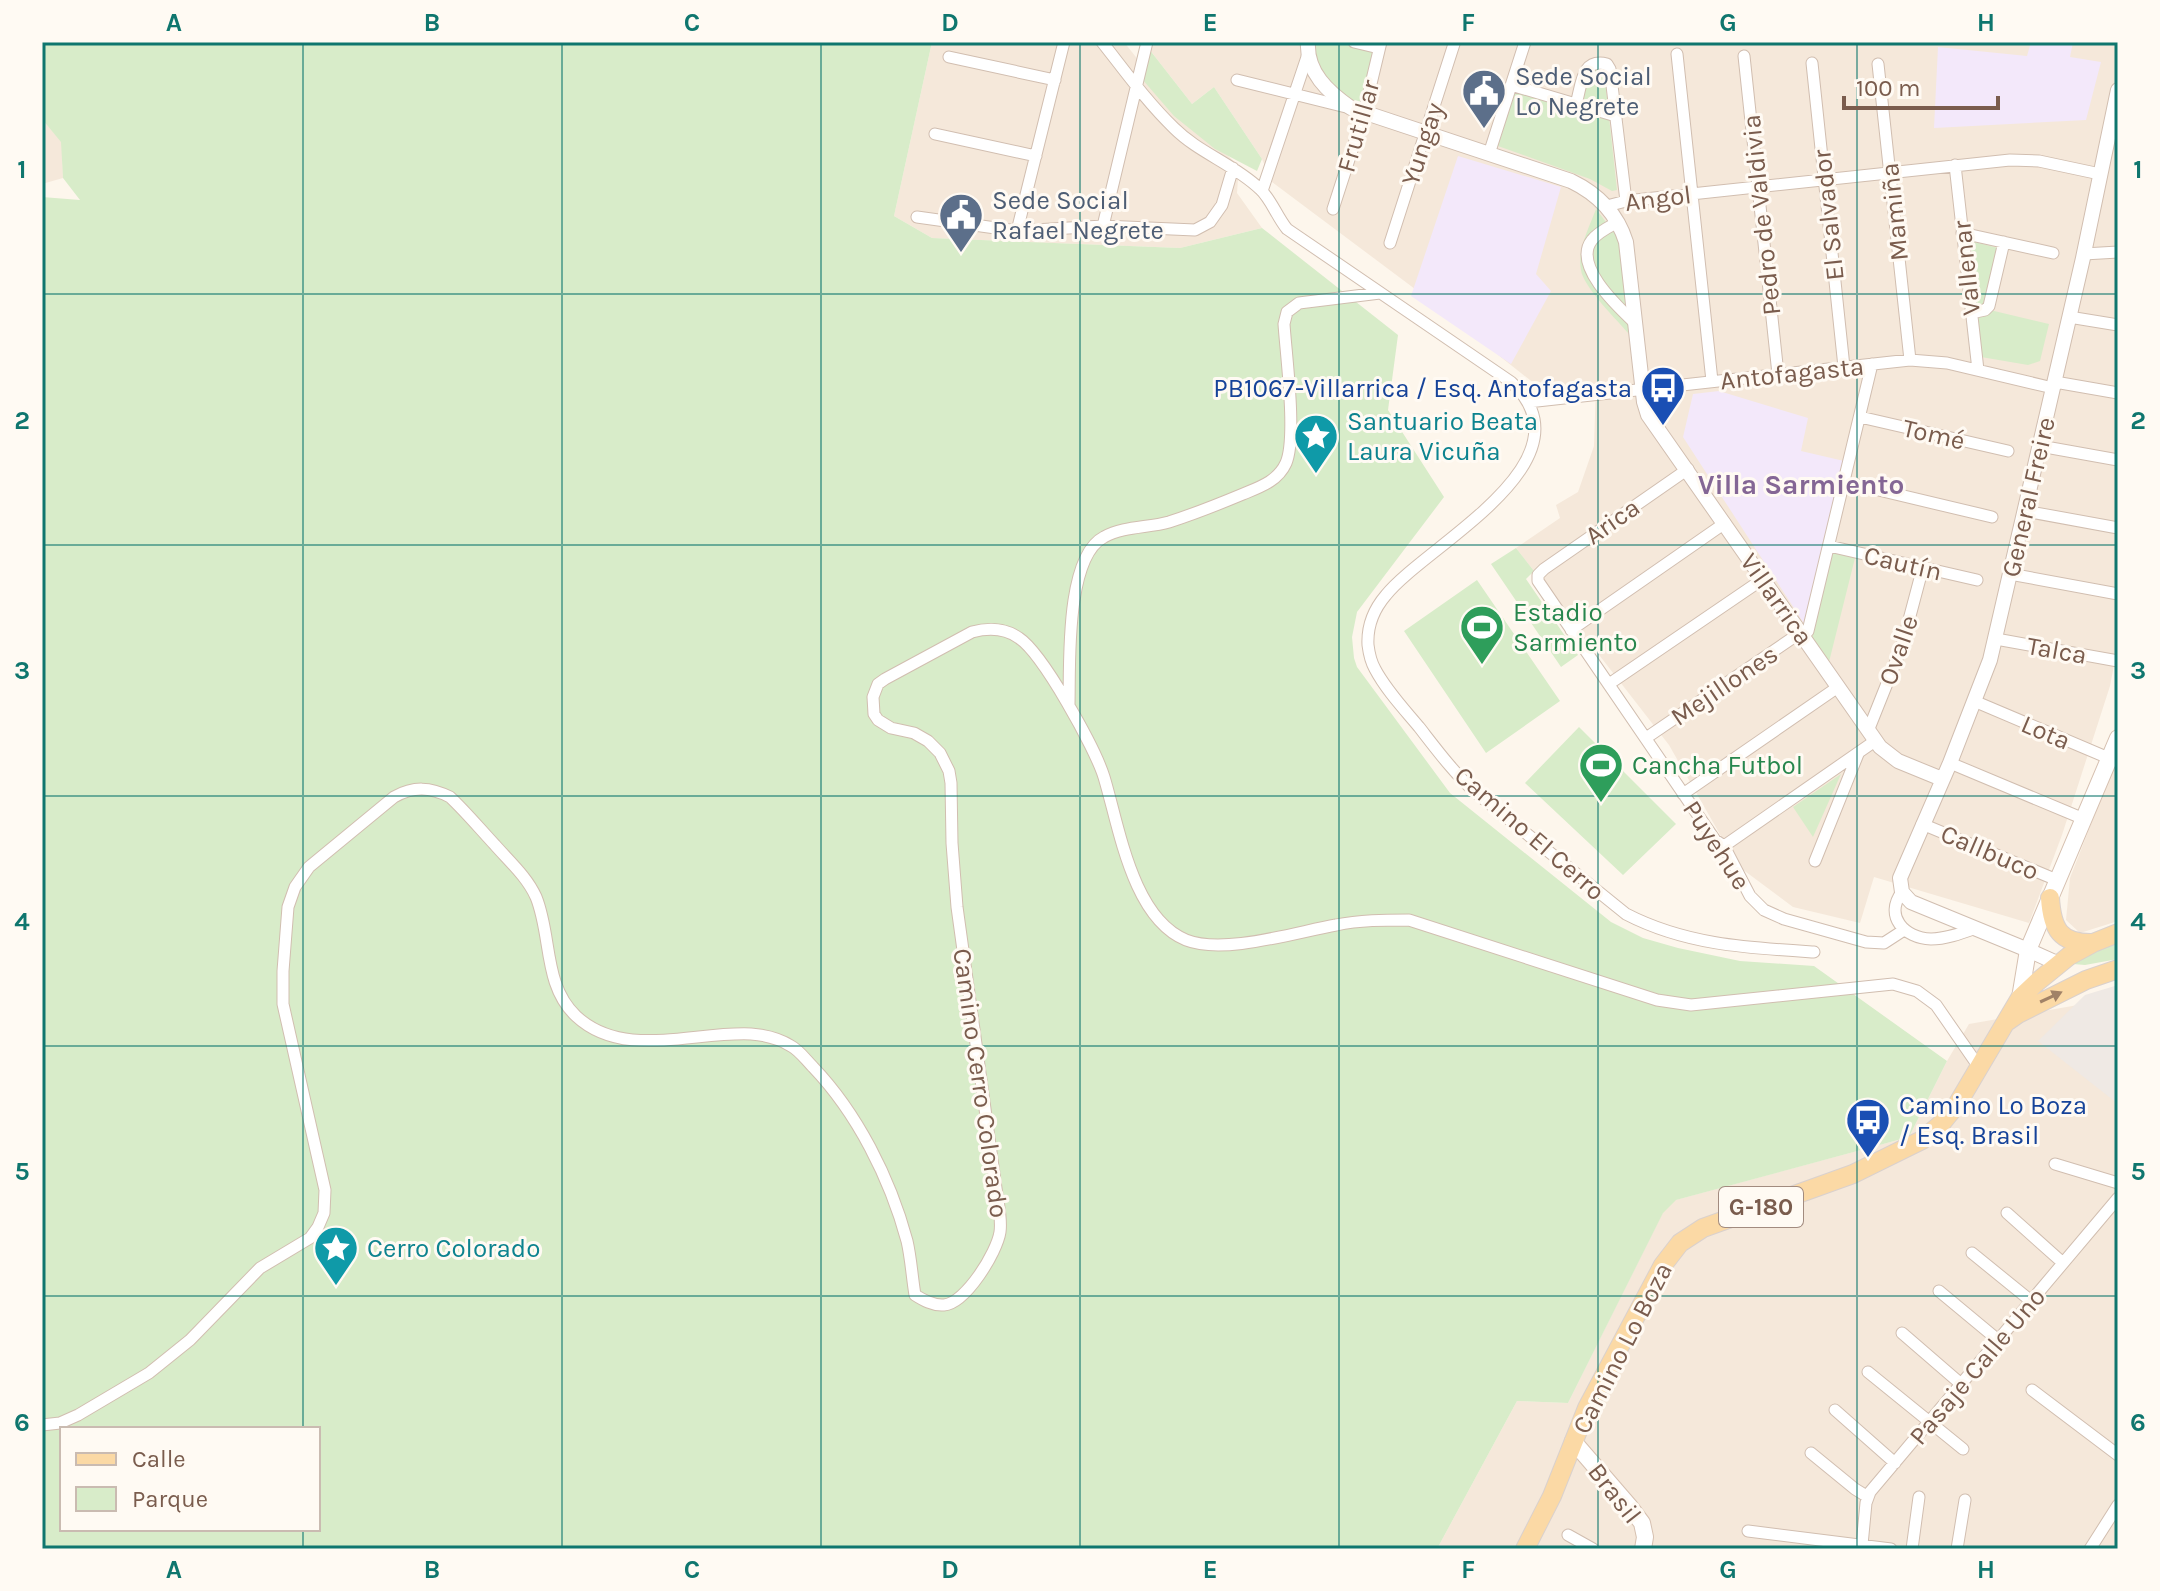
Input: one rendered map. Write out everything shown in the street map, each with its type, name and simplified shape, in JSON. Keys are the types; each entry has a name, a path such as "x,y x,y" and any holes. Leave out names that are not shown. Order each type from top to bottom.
{"main road":[{"name":"Camino Lo Boza","path":"1525,1549 1552,1496 1587,1408 1663,1265 1680,1243 1697,1231 1853,1174 1922,1140 1952,1111 2020,998 2028,950 2084,819 2114,760 2118,738"},
{"path":"2050,898 2053,919 2061,935 2076,942 2093,943"},
{"name":"G-180","path":"2020,998 2059,964 2093,943 2118,933"},
{"path":"2059,964 2081,973 2110,971"},
{"name":"G-180","path":"2003,1026 2018,1014 2110,971"},
{"name":"Brasil","path":"1573,1441 1642,1523 1645,1537 1643,1549"}],"street":[{"path":"1017,231 1064,42"},
{"path":"1102,42 1176,131 1262,191 1287,229 1511,382 1528,402"},
{"path":"1103,226 1147,42"},
{"path":"1354,42 1380,45"},
{"path":"1489,154 1525,42"},
{"name":"Yungay","path":"1390,243 1454,44"},
{"name":"Frutillar","path":"1333,209 1357,110 1380,45"},
{"path":"1308,48 1319,80 1333,96 1357,110"},
{"path":"1262,191 1308,48"},
{"path":"1677,54 1712,381"},
{"name":"Pedro de Valdivia","path":"1744,56 1778,374"},
{"path":"949,57 1055,80"},
{"path":"1576,104 1588,67 1592,63 1605,62 1610,69 1626,201"},
{"name":"El Salvador","path":"1812,63 1844,367"},
{"name":"Mamiña","path":"1878,64 1910,360"},
{"name":"Angol","path":"1237,80 1357,110 1571,181 1607,206 1626,201 2010,160 2030,160 2100,174"},
{"path":"1511,85 1616,116"},
{"name":"General Freire","path":"1902,892 1900,878 1950,763 1996,639 2100,174 2111,156 2118,90"},
{"path":"935,134 1036,156"},
{"name":"Vallenar","path":"1955,165 1978,370"},
{"path":"917,217 1017,231 1103,226 1195,230 1210,222 1222,205 1233,168"},
{"name":"Villarrica","path":"1607,206 1623,232 1628,253 1642,390 1648,415 1872,736 1885,752 1898,761 1942,779"},
{"path":"1618,222 1591,240 1586,250 1586,261 1614,302 1636,325"},
{"path":"1962,233 2053,253"},
{"path":"1971,313 1989,306 2004,242"},
{"path":"2084,254 2118,252"},
{"name":"Camino Cerro Colorado","path":"1069,706 1074,591 1088,555 1101,538 1122,530 1167,522 1274,479 1287,461 1290,449 1284,324 1287,312 1299,303 1380,293"},
{"path":"2069,317 2118,325"},
{"name":"Antofagasta","path":"1528,402 1910,360 1947,363 2054,385 2118,393"},
{"path":"1803,636 1810,626 1872,364"},
{"name":"Camino El Cerro","path":"1528,402 1535,432 1530,453 1521,468 1482,513 1395,584 1378,605 1368,636 1374,668 1465,782 1626,914 1647,924 1714,944 1814,952"},
{"name":"Tomé","path":"1860,417 2008,451"},
{"path":"2040,446 2118,460"},
{"name":"Arica","path":"1538,575 1688,469"},
{"path":"1845,482 1992,517"},
{"path":"2025,511 2118,528"},
{"path":"1571,630 1725,523"},
{"name":"Cautín","path":"1829,546 1977,580"},
{"name":"Ovalle","path":"1872,736 1902,646 1923,567"},
{"path":"2010,574 2118,594"},
{"name":"Puyehue","path":"1538,575 1538,581 1683,794 1715,840 1724,846 1750,896 1764,910 1784,919 1866,942 1884,943 1904,930"},
{"path":"1609,684 1763,579"},
{"name":"Camino Cerro Colorado","path":"42,1425 60,1423 78,1415 149,1373 190,1340 260,1268 310,1238 318,1227 324,1213 325,1190 283,1004 288,907 295,887 309,867 406,790 435,790 450,797 528,881 537,900 562,1001 577,1017 616,1038 636,1041 751,1034 772,1037 793,1046 823,1078 860,1129 886,1182 907,1242 915,1295 929,1303 945,1306 957,1300 994,1252 1000,1231 957,907 951,783 945,761 935,746 914,733 884,725 874,714 873,697 878,684 885,679 972,632 989,629 1007,632 1022,640 1038,659 1069,706 1103,773 1130,867 1143,898 1165,925 1187,940 1234,945 1375,919 1409,920 1657,1000 1691,1005 1893,984 1917,991 1936,1005 1979,1067"},
{"name":"Mejillones","path":"1646,738 1794,637 1803,636"},
{"name":"Talca","path":"1996,639 2118,661"},
{"path":"1683,794 1838,687"},
{"name":"Lota","path":"1974,701 2114,760"},
{"path":"1724,846 1858,753 1872,736"},
{"path":"1815,861 1858,753"},
{"path":"1950,763 2084,819"},
{"name":"Callbuco","path":"1922,824 2057,880"},
{"path":"1976,928 1932,939 1915,936 1904,930 1896,919 1895,902 1902,892 1911,902 1976,928 2059,964"},
{"path":"2055,1164 2118,1183"},
{"name":"Pasaje Calle Uno","path":"1868,1497 2118,1198"},
{"path":"2007,1213 2063,1263"},
{"path":"1972,1253 2031,1301"},
{"path":"1939,1291 1998,1340"},
{"path":"1902,1333 1961,1384"},
{"path":"1868,1372 1963,1449"},
{"path":"2032,1390 2118,1455"},
{"path":"1835,1410 1895,1463"},
{"path":"1811,1453 1868,1497 1862,1545"},
{"path":"1912,1549 1919,1497"},
{"path":"1957,1549 1965,1500"},
{"path":"2090,1549 2118,1505"},
{"path":"1748,1531 1891,1549"},
{"path":"1568,1535 1593,1549"}],"shaded area":[{"path":"932,42 1124,42 1173,104 1239,166 1237,193 1262,228 1180,248 932,238 894,216"},
{"path":"1140,42 2118,42 2118,644 2110,686 2062,835 2029,923 1874,877 1860,923 1793,907 1738,866 1669,745 1516,548 1560,518 1556,505 1578,492 1594,446 1596,384 1552,391 1540,388 1272,182 1262,159 1214,87 1192,104"},
{"path":"2031,42 2073,42 2070,57 2101,62 2086,120 1934,128 1938,47 2027,56"},
{"path":"42,119 62,142 63,178 42,184"},
{"path":"1458,156 1561,187 1536,274 1551,291 1511,364 1411,296"},
{"path":"1719,391 1808,418 1801,451 1844,461 1805,625 1683,437 1693,394"},
{"path":"2118,755 2118,921 2080,933 2066,920 2070,878"},
{"path":"2118,985 2118,1104 2038,1041 2085,995"},
{"path":"2118,993 2118,1549 1437,1549 1517,1401 1568,1403 1668,1202 1909,1137 1969,1024 2078,1005"}],"green space":[{"path":"42,42 932,42 894,216 932,238 1180,248 1262,228 1398,335 1388,410 1444,497 1357,612 1352,637 1357,667 1450,793 1611,922 1643,938 1678,948 1740,961 1814,966 1947,1061 1909,1137 1676,1200 1663,1213 1568,1403 1517,1401 1437,1549 42,1549 42,197 80,200 63,178 61,142 42,119"},
{"path":"1314,42 1334,42 1374,51 1361,105 1338,94 1315,64"},
{"path":"1149,49 1192,104 1214,87 1262,159 1257,171 1215,149 1174,116 1142,79"},
{"path":"1594,68 1604,71 1617,190 1612,191 1590,179 1498,146 1515,92 1578,111"},
{"path":"1596,209 1619,239 1630,335 1594,294 1581,270 1582,247"},
{"path":"1967,240 2006,250 1990,310 2049,324 2040,361 2028,365 1981,357"},
{"path":"1516,548 1534,571 1526,579 1578,655 1561,667 1491,564"},
{"path":"1831,552 1855,558 1829,662 1812,638"},
{"name":"Estadio Sarmiento","path":"1477,580 1560,701 1486,753 1404,631"},
{"name":"Cancha Futbol","path":"1579,727 1676,824 1623,875 1525,783"},
{"path":"1841,774 1813,837 1793,807"},
{"path":"2118,943 2118,959 2073,964 2112,944"}],"place":[{"name":"Sede Social Lo Negrete","path":"1484,130"},
{"name":"Sede Social Rafael Negrete","path":"961,254"},
{"name":"PB1067-Villarrica / Esq. Antofagasta","path":"1663,427"},
{"name":"Santuario Beata Laura Vicuña","path":"1316,475"},
{"name":"Estadio Sarmiento","path":"1482,666"},
{"name":"Cancha Futbol","path":"1601,804"},
{"name":"Camino Lo Boza / Esq. Brasil","path":"1868,1159"},
{"name":"Cerro Colorado","path":"336,1287"}],"district":[{"name":"Villa Sarmiento","path":"1801,484"}]}
